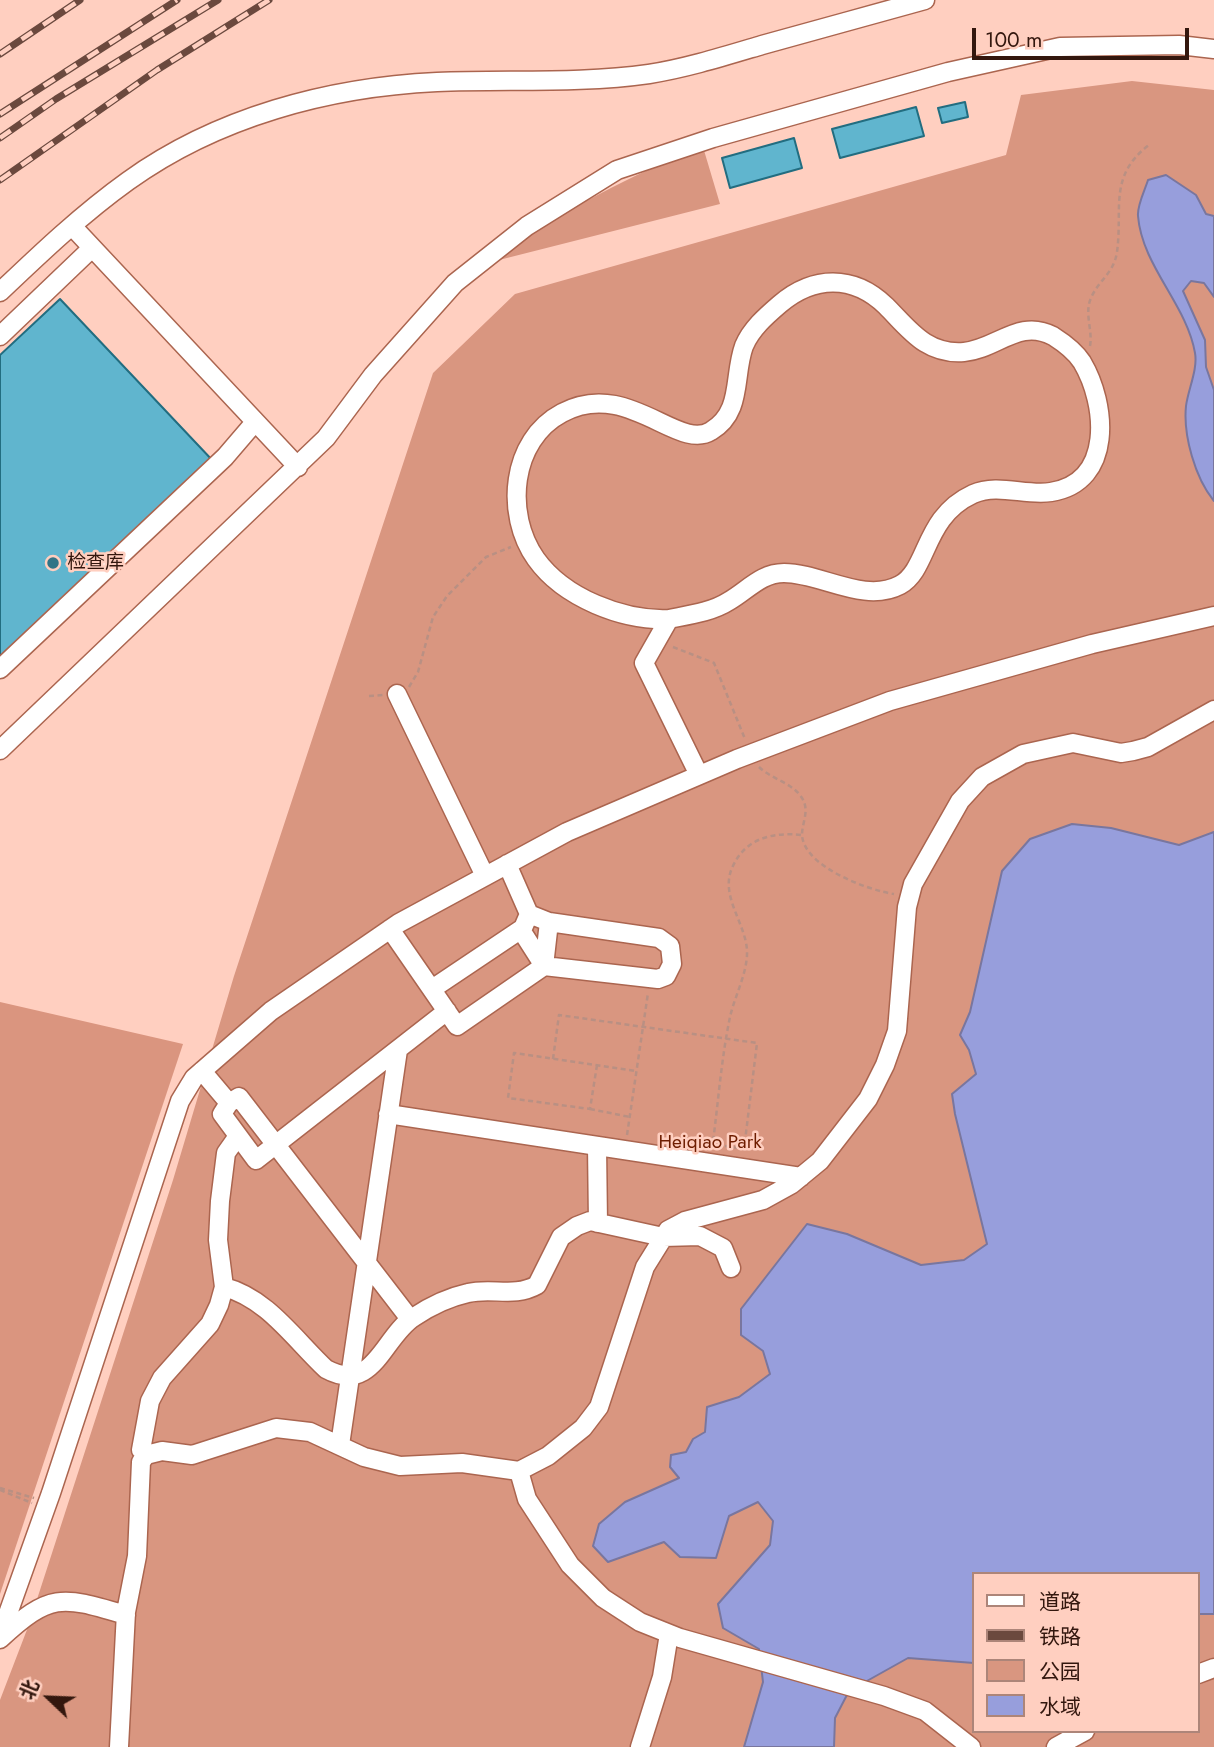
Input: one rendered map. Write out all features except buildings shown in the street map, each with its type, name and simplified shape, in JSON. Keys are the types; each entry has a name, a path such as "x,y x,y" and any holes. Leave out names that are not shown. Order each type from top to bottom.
{"street":[{"path":"0,292 72,226 129,181 172,154 224,129 311,98 361,89 435,82 596,79 650,73 925,0"},
{"path":"0,750 298,467 326,438 373,376 455,283 527,226 617,170 713,138 948,72 1060,47 1179,45 1214,49"},
{"path":"72,226 298,467"},
{"path":"0,336 92,248"},
{"path":"829,281 869,293 885,305 910,333 942,350 962,352 981,348 1025,329 1039,330 1056,338 1081,360 1100,401 1102,422 1100,441 1092,459 1073,485 1053,492 977,492 959,502 933,528 911,575 901,584 862,589 837,586 809,576 780,572 752,582 729,602 704,612 669,619 624,615 583,596 537,560 527,541 518,506 516,480 536,436 549,422 577,407 617,403 644,413 675,430 696,436 707,434 727,418 740,360 752,332 783,301 810,284 829,281"},
{"path":"0,669 225,457 255,422"},
{"path":"0,1638 169,1126 194,1078 271,1011 390,929 485,876 567,832 699,775 890,701 1092,644 1214,616"},
{"path":"669,619 644,663 699,775"},
{"path":"397,694 485,876"},
{"path":"119,1747 125,1615 137,1556 141,1462 146,1455 162,1451 192,1455 239,1437 276,1428 310,1432 364,1457 400,1466 462,1463 519,1471 531,1467 583,1428 599,1407 645,1267 663,1237 685,1221 763,1200 801,1177 844,1131 868,1099 885,1065 897,1031 910,896 926,856 960,801 982,777 997,766 1023,754 1073,743 1121,753 1133,751 1148,747 1214,710"},
{"path":"507,864 525,922 544,966"},
{"path":"390,929 457,1026 544,966 650,979 666,976 673,964 670,946 659,938 549,922 525,922 432,989"},
{"path":"544,966 549,922"},
{"path":"410,1319 275,1144 239,1097 229,1103 222,1114 256,1160 275,1144 447,1011"},
{"path":"340,1445 398,1050"},
{"path":"202,1071 229,1103"},
{"path":"388,1114 801,1177"},
{"path":"141,1450 150,1401 162,1378 210,1324 224,1287 219,1240 220,1201 226,1153 238,1136"},
{"path":"597,1146 598,1223"},
{"path":"224,1287 240,1291 259,1302 326,1369 340,1377 350,1377 372,1365 410,1319 467,1293 526,1291 537,1285 561,1237 577,1226 590,1222 663,1237 700,1236 723,1248 731,1268"},
{"path":"519,1471 527,1499 570,1565 603,1598 639,1622 669,1634 925,1711 971,1747"},
{"path":"0,1638 28,1614 49,1602 64,1599 125,1615"},
{"path":"640,1747 662,1677 669,1634"},
{"path":"1056,1747 1081,1733"}],"path":[{"path":"1081,360 1088,353 1091,341 1091,299 1107,279 1117,253 1122,178 1132,158 1149,145"},
{"path":"369,696 397,694 409,688 418,672 433,617 447,596 486,557 527,541"},
{"path":"657,640 714,663 751,754 760,769 802,797 807,809 802,835 806,847 835,874 878,892 910,896"},
{"path":"710,1163 727,1040 747,953 728,886 730,871 738,855 750,843 765,836 802,835"},
{"path":"625,1150 650,979"},
{"path":"553,1059 559,1015 757,1044 744,1149 713,1144"},
{"path":"630,1117 508,1098 514,1053 636,1071"},
{"path":"590,1109 597,1065"},
{"path":"0,1489 46,1505"},
{"path":"0,1489 46,1505"}],"green space":[{"name":"Heiqiao Park","path":"1132,81 1214,90 1214,1747 0,1747 0,1700 28,1627 173,1180 234,976 433,373 515,294 1006,155 1021,95"},
{"path":"703,147 720,204 499,260 502,252 575,207 624,181"}],"shaded area":[{"path":"0,1002 183,1044 0,1594"}],"water":[{"path":"1166,175 1196,195 1206,214 1214,216 1214,297 1204,283 1191,281 1183,291 1205,340 1206,367 1214,390 1214,501 1201,481 1186,430 1186,406 1194,373 1195,353 1183,318 1147,252 1138,216 1148,180"},
{"path":"1072,824 1111,828 1179,845 1214,832 1214,1614 1200,1614 1200,1572 972,1572 972,1663 908,1658 849,1691 835,1718 834,1747 744,1747 763,1682 759,1649 723,1628 718,1604 770,1545 773,1521 758,1502 729,1516 716,1558 680,1557 664,1542 608,1562 593,1546 599,1524 625,1502 679,1478 670,1467 671,1455 686,1452 693,1439 705,1432 707,1407 739,1397 770,1374 763,1351 741,1335 741,1309 807,1224 847,1234 921,1265 964,1260 987,1244 952,1094 976,1074 969,1050 960,1035 970,1012 1002,871 1030,839"}],"railway":[{"path":"0,54 80,0"},
{"path":"0,114 177,0"},
{"path":"0,138 56,99 218,0"},
{"path":"0,180 157,70 269,0"}],"place":[{"name":"检查库","path":"53,563"}]}
